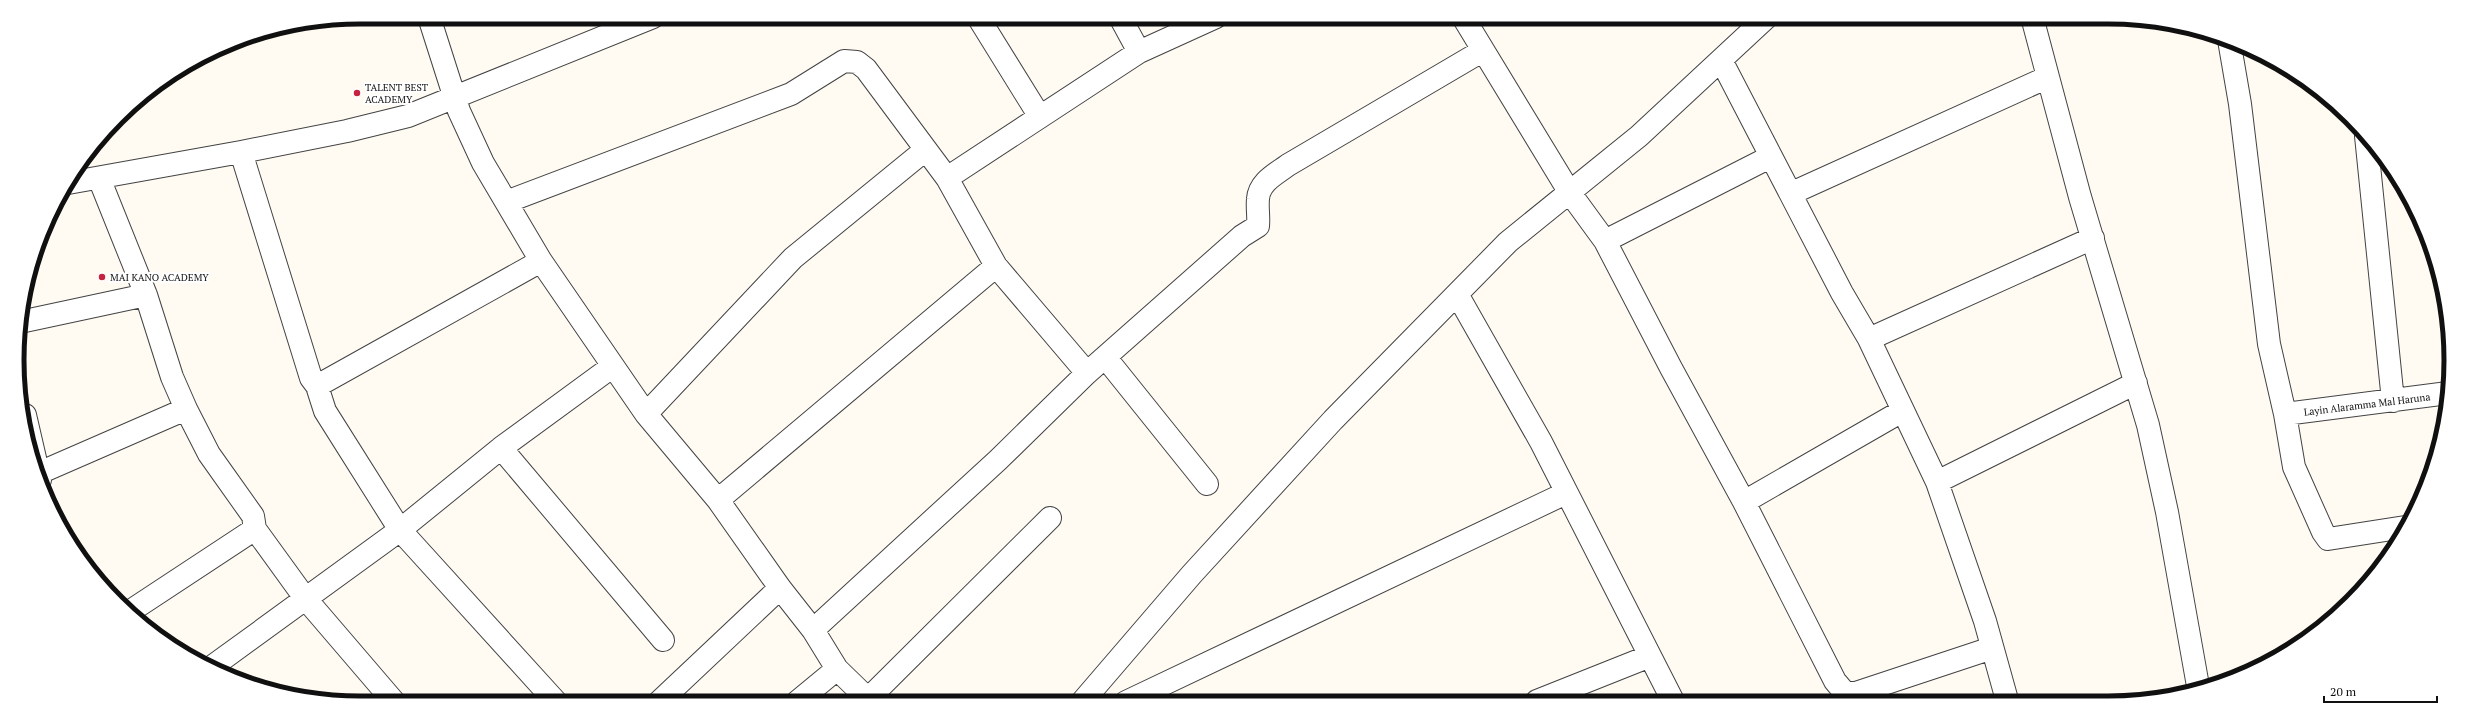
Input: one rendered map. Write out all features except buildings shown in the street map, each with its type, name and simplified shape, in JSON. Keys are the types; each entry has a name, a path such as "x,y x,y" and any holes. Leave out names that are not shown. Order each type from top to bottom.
{"street":[{"path":"431,24 455,98 483,163 541,261 646,414 718,500 780,588 813,630 837,669 864,696"},
{"path":"75,182 241,152 347,131 408,116 636,24"},
{"path":"982,24 1040,117"},
{"path":"1124,24 1139,52"},
{"path":"947,178 1139,52 1201,24"},
{"path":"1467,24 1570,193 1605,241 1671,368 1744,502 1835,681 1845,693 1856,693 1992,648"},
{"path":"1087,696 1213,551 1333,420 1508,242 1639,136 1759,24"},
{"path":"2034,24 2093,238 2148,424 2167,512 2198,684"},
{"path":"2230,47 2240,104 2269,344 2285,414 2294,467 2323,532 2328,539 2339,539 2399,528"},
{"path":"813,630 998,460 1087,373 1242,236 1258,226 1260,214 1258,199 1261,186 1288,165 1482,51"},
{"path":"1721,60 1770,157 1792,193 1842,293 1869,339 1937,482 1992,648 2006,696"},
{"path":"506,202 791,94 844,61 857,62 866,69 924,151 947,178 996,266 1087,373"},
{"path":"1792,193 2048,77"},
{"path":"2367,145 2393,401"},
{"path":"646,414 793,258 924,151"},
{"path":"241,152 311,378 317,386 325,411 400,530 551,696"},
{"path":"1605,241 1770,157"},
{"path":"99,178 146,295 172,377 186,409 209,454 253,516 255,529 305,598 389,696"},
{"path":"1869,339 2093,238"},
{"path":"317,386 541,261"},
{"path":"718,500 996,266"},
{"path":"1457,294 1541,442 1566,494 1670,696"},
{"path":"27,321 146,295"},
{"path":"1105,357 1207,484"},
{"path":"216,663 400,530 501,448 613,366"},
{"path":"1937,482 2136,382"},
{"name":"Layin Alaramma Mal Haruna","path":"2285,414 2442,394"},
{"path":"44,474 186,409"},
{"path":"1744,502 1902,411"},
{"path":"501,448 663,640"},
{"path":"1139,696 1566,494"},
{"path":"874,696 1050,518"},
{"path":"134,609 255,529"},
{"path":"664,696 780,588"},
{"path":"1550,696 1650,656"},
{"path":"804,696 837,669"}],"place":[{"name":"TALENT BEST ACADEMY","path":"357,93"},
{"name":"MAI KANO ACADEMY","path":"102,277"}]}
